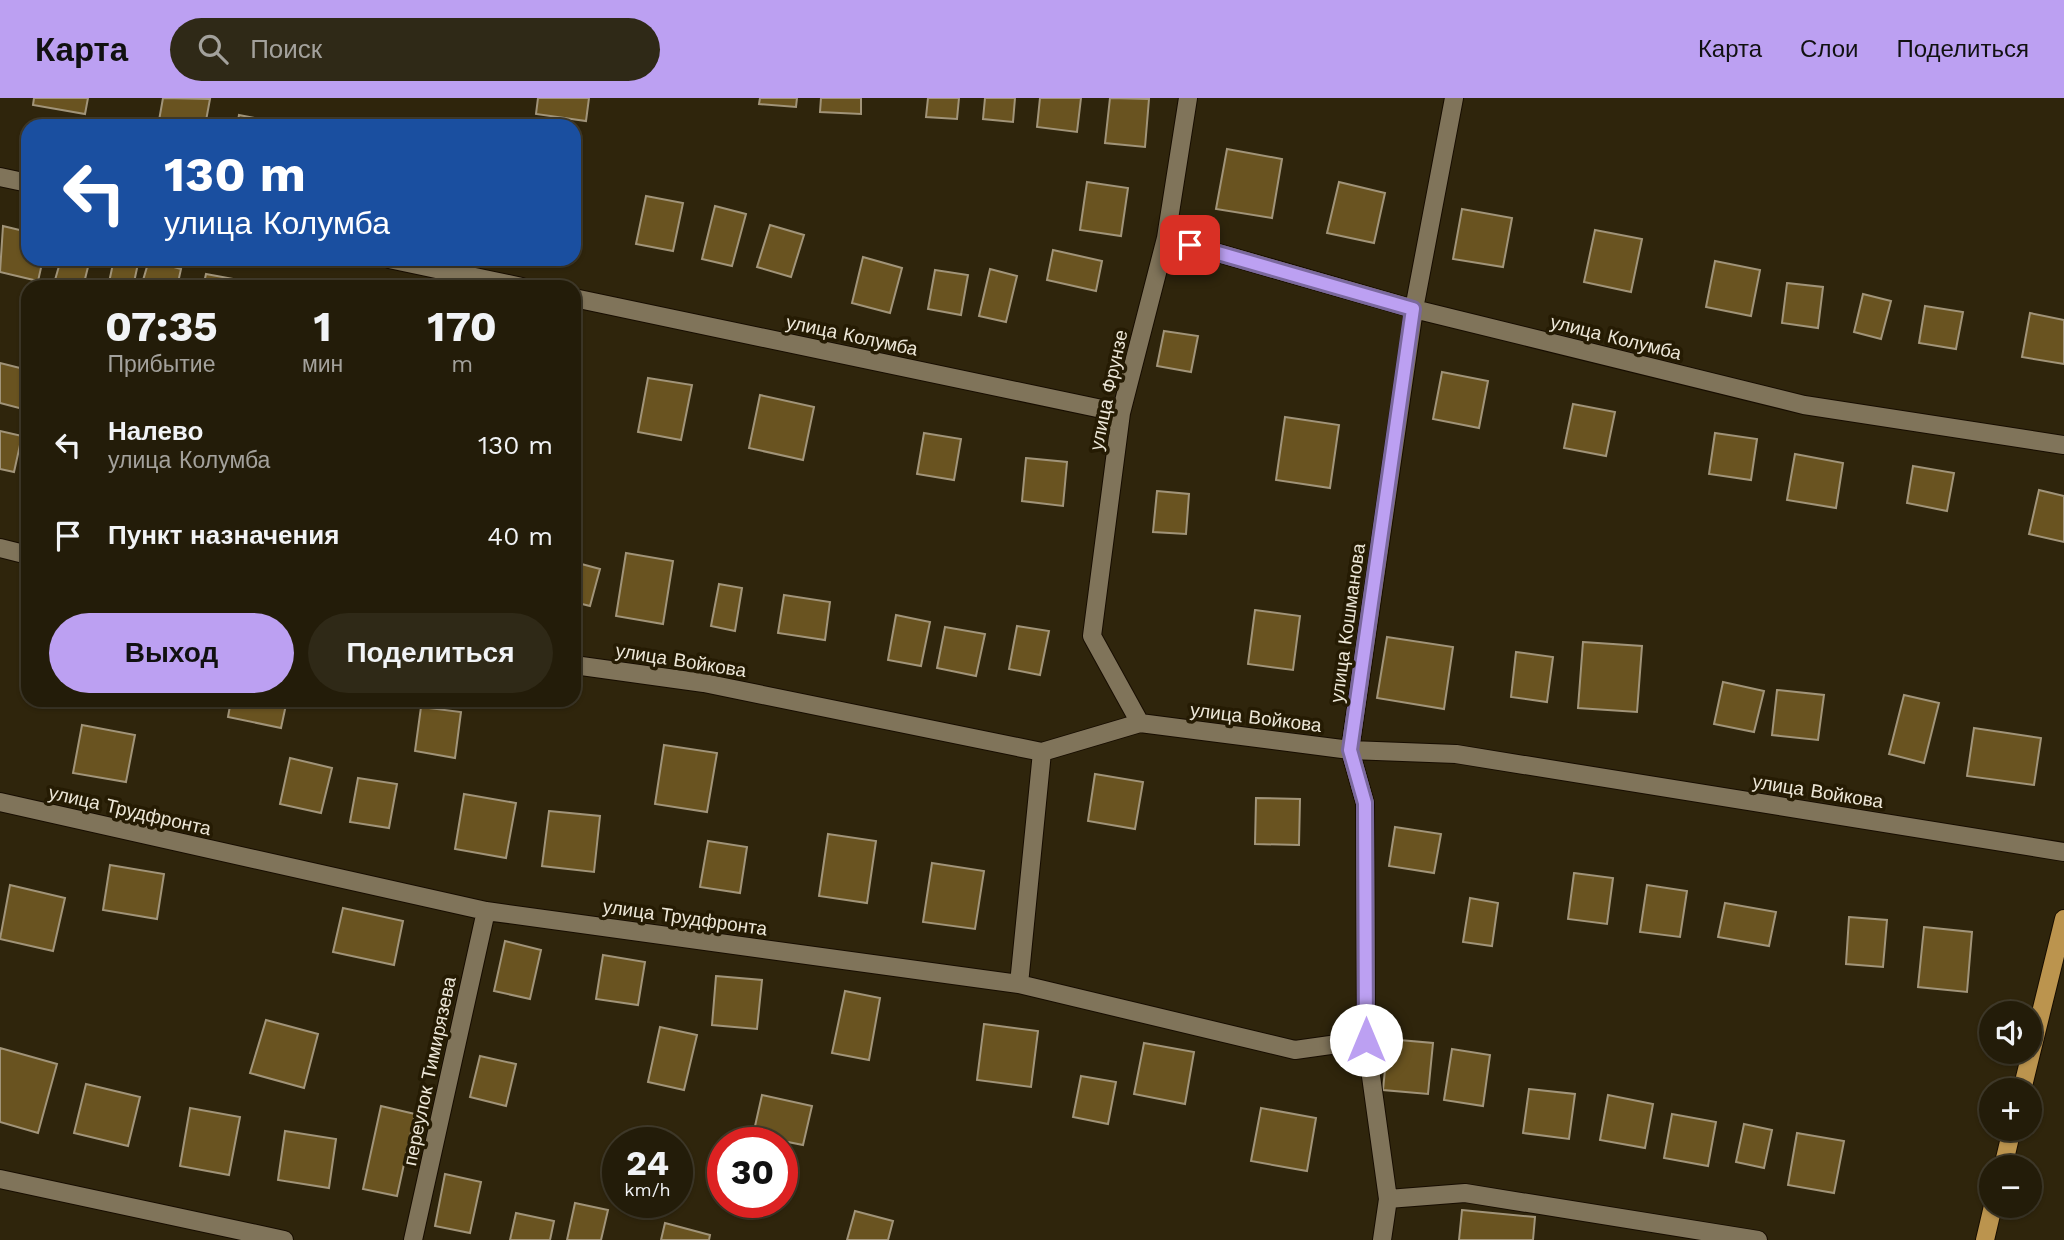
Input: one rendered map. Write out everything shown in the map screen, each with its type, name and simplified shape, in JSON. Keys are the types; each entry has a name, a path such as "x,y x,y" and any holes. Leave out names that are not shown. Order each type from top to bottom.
{"main road":[{"path":"2025,1078 2064,919"},
{"path":"1985,1240 1990,1218"}],"street":[{"name":"улица Фрунзе","path":"1140,723 1092,636 1121,413 1166,238 1188,98"},
{"name":"улица Кошманова","path":"1382,1240 1388,1199 1366,1040 1365,803 1350,750 1413,309 1454,98"},
{"path":"0,177 21,182"},
{"name":"улица Колумба","path":"1166,238 1413,309 1804,405 2064,445"},
{"path":"422,266 489,280"},
{"name":"улица Колумба","path":"581,299 1121,413"},
{"path":"0,548 21,553"},
{"name":"улица Войкова","path":"581,666 704,682 1042,752 1140,723 1350,750 1456,754 2064,852"},
{"path":"1019,984 1042,752"},
{"name":"улица Трудфронта","path":"0,802 486,911 1019,984 1295,1050 1366,1040"},
{"name":"переулок Тимирязева","path":"413,1240 486,911"},
{"path":"0,1179 284,1240"},
{"path":"1388,1199 1465,1193 1758,1240"}],"building":[{"path":"34,98 88,98 85,114 33,105"},
{"path":"163,98 210,99 206,119 159,119"},
{"path":"538,98 589,98 586,121 536,114"},
{"path":"760,98 797,98 796,107 759,104"},
{"path":"821,98 861,98 861,114 820,112"},
{"path":"928,98 959,98 957,119 926,117"},
{"path":"985,98 1015,98 1013,122 983,119"},
{"path":"1040,98 1081,98 1077,132 1037,127"},
{"path":"1110,98 1149,99 1145,147 1105,143"},
{"path":"239,115 260,119 238,119"},
{"path":"1227,149 1282,159 1272,218 1216,209"},
{"path":"1087,182 1128,188 1121,236 1080,230"},
{"path":"1339,182 1385,193 1374,243 1327,233"},
{"path":"646,196 683,203 673,251 636,244"},
{"path":"715,206 746,214 732,266 702,259"},
{"path":"1462,209 1512,218 1503,267 1453,259"},
{"path":"770,225 804,235 791,277 757,267"},
{"path":"3,226 21,230 21,266 41,266 38,280 0,272"},
{"path":"1595,230 1642,239 1631,292 1584,282"},
{"path":"1053,250 1102,261 1096,291 1047,280"},
{"path":"863,257 902,268 890,313 852,303"},
{"path":"1715,261 1760,270 1751,316 1706,307"},
{"path":"59,266 88,266 85,280 55,280"},
{"path":"112,266 138,266 134,280 110,280"},
{"path":"147,266 181,269 179,280 143,280"},
{"path":"990,269 1017,276 1006,322 979,316"},
{"path":"935,270 968,275 961,315 928,309"},
{"path":"206,274 239,280 205,280"},
{"path":"1787,283 1823,287 1818,328 1782,323"},
{"path":"1863,294 1891,301 1881,339 1854,332"},
{"path":"1925,306 1963,312 1956,349 1919,343"},
{"path":"2030,313 2064,320 2064,364 2022,357"},
{"path":"1164,331 1198,336 1191,372 1157,366"},
{"path":"0,363 21,368 21,408 0,403"},
{"path":"1442,372 1488,381 1479,428 1433,419"},
{"path":"648,378 692,385 681,440 638,432"},
{"path":"760,395 814,407 803,460 749,448"},
{"path":"1573,404 1615,412 1606,456 1564,448"},
{"path":"1285,417 1339,425 1330,488 1276,480"},
{"path":"0,431 21,436 14,472 0,469"},
{"path":"924,433 961,439 954,480 917,474"},
{"path":"1715,433 1757,439 1751,480 1709,474"},
{"path":"1795,454 1843,463 1836,508 1787,500"},
{"path":"1026,458 1067,462 1063,506 1022,501"},
{"path":"1913,466 1954,473 1947,511 1907,503"},
{"path":"2039,490 2064,496 2064,542 2029,534"},
{"path":"1157,491 1189,494 1186,534 1153,532"},
{"path":"626,553 673,561 663,624 616,616"},
{"path":"581,564 600,569 590,606 581,604"},
{"path":"719,584 742,588 735,631 711,626"},
{"path":"784,595 830,602 825,640 778,633"},
{"path":"1255,610 1300,616 1293,670 1248,664"},
{"path":"896,615 930,622 921,666 888,660"},
{"path":"1017,626 1049,631 1040,675 1009,669"},
{"path":"945,627 985,634 976,676 937,668"},
{"path":"1387,637 1453,647 1444,709 1377,698"},
{"path":"1583,642 1642,646 1637,712 1578,708"},
{"path":"1516,652 1553,657 1547,702 1511,697"},
{"path":"1723,682 1764,691 1754,732 1714,724"},
{"path":"1777,690 1824,695 1818,740 1772,735"},
{"path":"1904,695 1939,703 1924,763 1889,754"},
{"path":"230,707 286,707 281,728 228,717"},
{"path":"421,707 461,712 455,758 415,751"},
{"path":"82,725 135,735 126,782 73,773"},
{"path":"1974,728 2041,738 2034,785 1967,776"},
{"path":"664,745 717,753 707,812 655,804"},
{"path":"290,758 332,768 321,813 280,804"},
{"path":"1095,774 1143,782 1135,829 1088,821"},
{"path":"358,778 397,784 389,828 350,822"},
{"path":"464,794 516,803 506,858 455,849"},
{"path":"1256,798 1300,799 1299,845 1255,844"},
{"path":"549,811 600,816 594,872 542,866"},
{"path":"1395,827 1441,834 1434,873 1389,866"},
{"path":"828,834 876,841 867,903 819,896"},
{"path":"708,841 747,847 740,893 700,887"},
{"path":"932,863 984,871 975,929 923,922"},
{"path":"110,865 164,874 157,919 103,910"},
{"path":"1574,873 1613,878 1607,924 1568,919"},
{"path":"10,885 65,898 53,951 0,939"},
{"path":"1647,885 1687,891 1680,937 1640,932"},
{"path":"1470,898 1498,903 1492,946 1463,942"},
{"path":"1725,903 1776,912 1769,946 1718,937"},
{"path":"343,908 403,921 394,965 333,952"},
{"path":"1849,917 1887,920 1883,967 1846,964"},
{"path":"1924,927 1972,932 1967,992 1918,987"},
{"path":"505,941 541,950 530,999 494,991"},
{"path":"603,955 645,962 638,1005 596,999"},
{"path":"716,976 762,980 757,1029 712,1025"},
{"path":"845,991 880,998 869,1060 832,1053"},
{"path":"266,1020 318,1034 304,1088 250,1073"},
{"path":"984,1024 1038,1031 1031,1087 977,1080"},
{"path":"660,1027 697,1035 684,1090 648,1082"},
{"path":"1388,1039 1433,1043 1428,1094 1383,1090"},
{"path":"1144,1043 1194,1052 1185,1104 1134,1094"},
{"path":"0,1048 57,1064 38,1133 0,1122"},
{"path":"1452,1049 1490,1055 1483,1106 1444,1100"},
{"path":"480,1056 516,1064 506,1106 470,1097"},
{"path":"1081,1076 1116,1082 1108,1124 1073,1117"},
{"path":"86,1084 140,1097 128,1146 74,1133"},
{"path":"1529,1089 1575,1094 1569,1139 1523,1133"},
{"path":"762,1095 812,1106 803,1145 798,1144 798,1127 755,1127"},
{"path":"1608,1095 1653,1104 1645,1148 1600,1140"},
{"path":"381,1106 415,1114 397,1196 363,1189"},
{"path":"190,1108 240,1117 229,1175 180,1166"},
{"path":"1261,1108 1316,1118 1307,1171 1251,1161"},
{"path":"1672,1114 1716,1122 1708,1166 1664,1158"},
{"path":"1744,1124 1772,1130 1764,1168 1736,1162"},
{"path":"285,1131 336,1139 329,1188 278,1180"},
{"path":"1797,1133 1844,1141 1834,1193 1788,1185"},
{"path":"445,1174 481,1182 470,1233 435,1226"},
{"path":"575,1203 602,1209 602,1218 606,1218 601,1240 567,1240"},
{"path":"1462,1210 1535,1217 1533,1240 1459,1240"},
{"path":"855,1211 893,1221 888,1240 847,1240"},
{"path":"516,1213 554,1221 550,1240 510,1240"},
{"path":"665,1223 710,1235 709,1240 661,1240"}],"route":[{"path":"1190,245 1413,309 1350,750 1365,803 1366,1040"}]}
